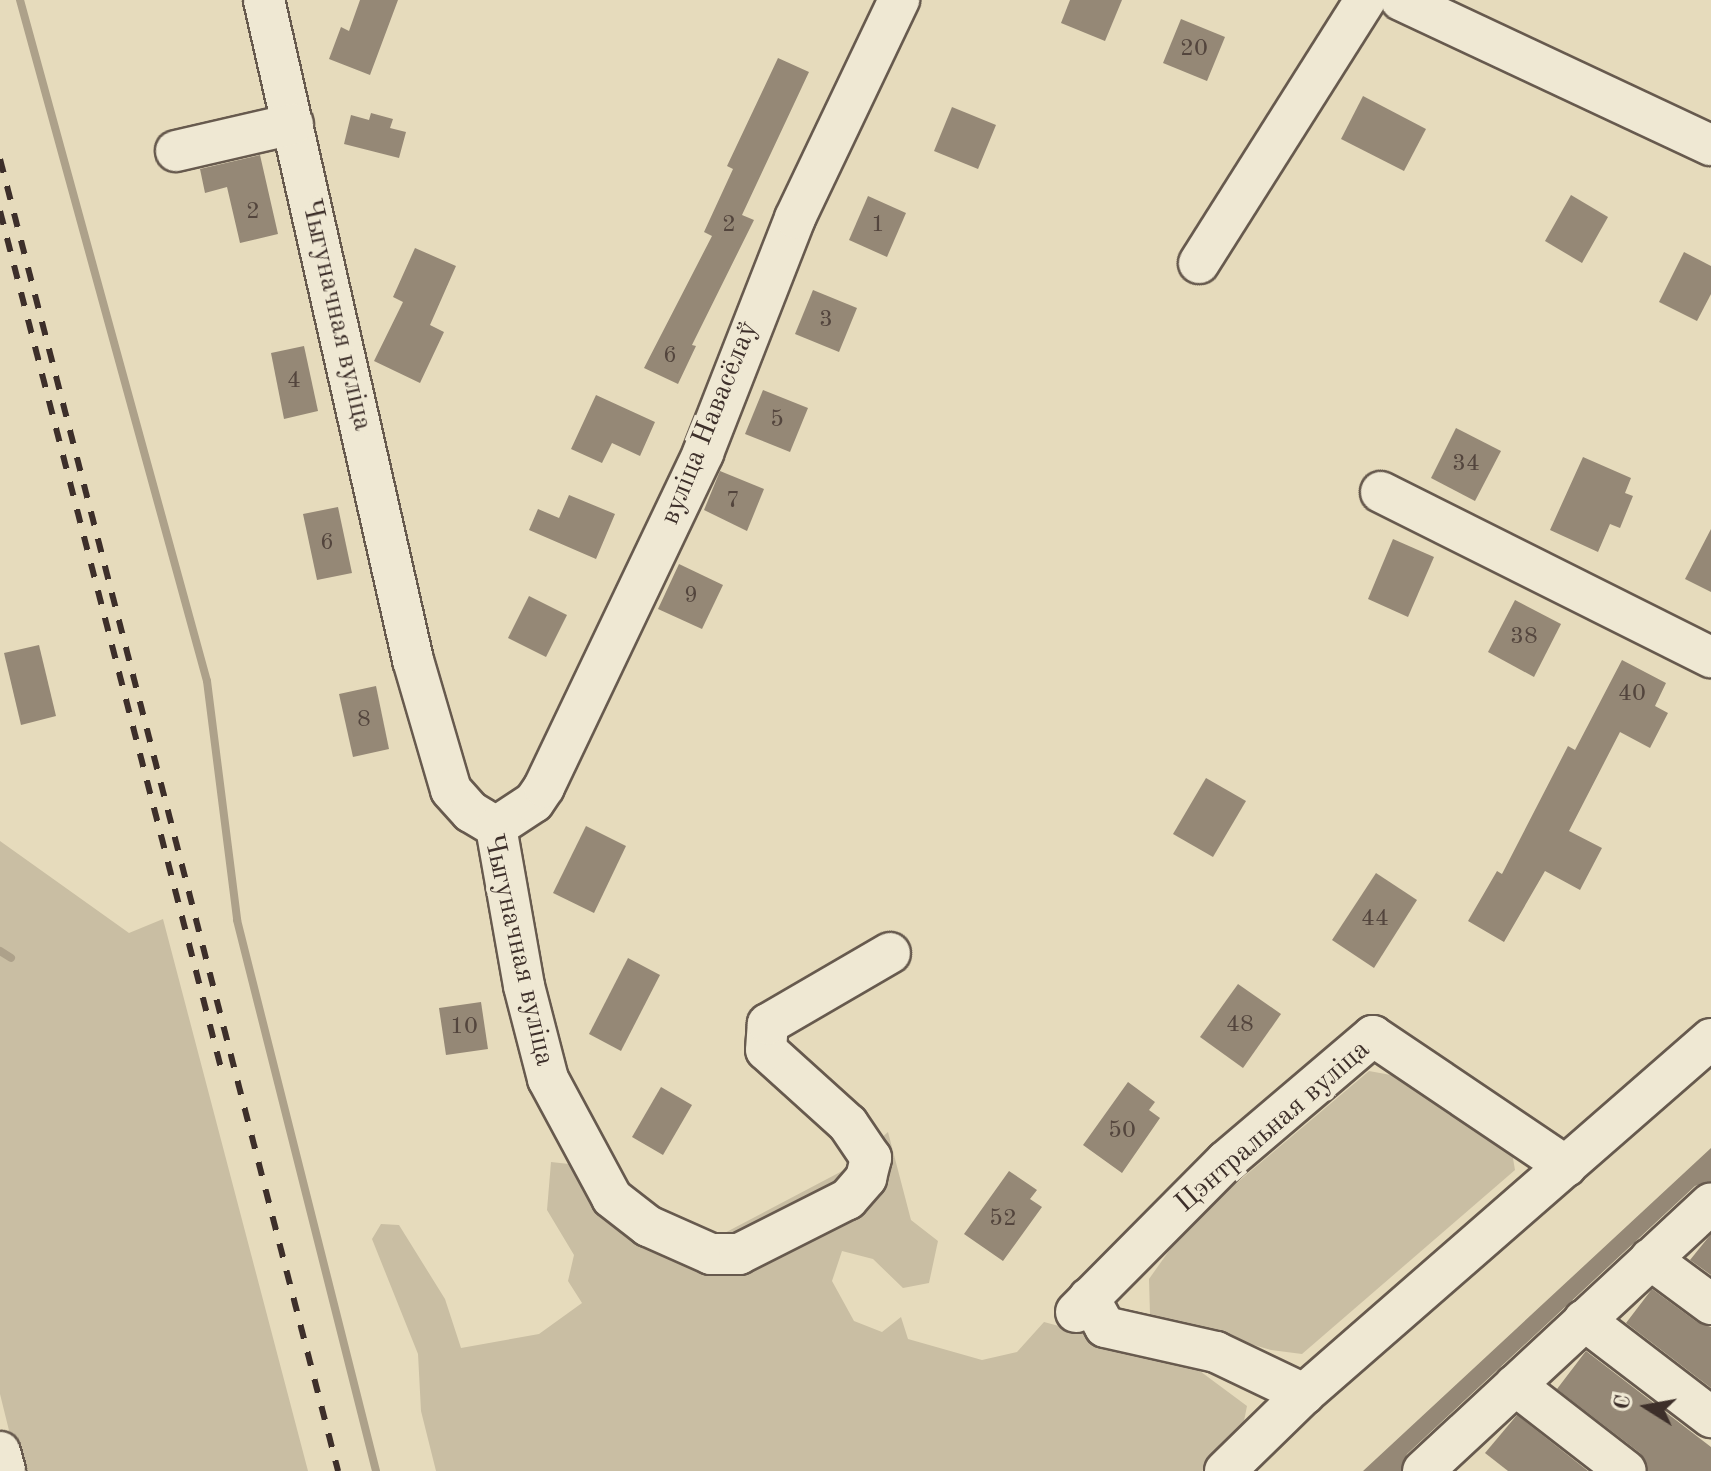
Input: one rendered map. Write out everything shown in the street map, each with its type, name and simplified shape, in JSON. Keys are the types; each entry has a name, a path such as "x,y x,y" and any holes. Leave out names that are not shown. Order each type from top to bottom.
{"street":[{"name":"Чыгуначная вуліца","path":"264,0 413,660 451,790 471,812 496,827 524,986 548,1079 612,1198 648,1226 711,1254 739,1254 848,1199 866,1178 871,1158 848,1124 766,1050 768,1024 890,953"},
{"name":"вуліца Навасёлаў","path":"496,827 534,802 544,787 703,453 795,218 899,0"},
{"path":"1199,263 1365,0"},
{"path":"1401,0 1711,145"},
{"path":"176,151 293,124"},
{"path":"1381,492 1711,657"},
{"name":"Цэнтральная вуліца","path":"1304,1394 1216,1352 1105,1327 1083,1305 1226,1161 1373,1036 1566,1166"},
{"path":"1225,1471 1304,1394 1711,1039"},
{"path":"1447,1464 1515,1385 1711,1203"},
{"path":"1650,1259 1711,1304"},
{"path":"1584,1320 1711,1417"},
{"path":"1515,1385 1626,1471"},
{"path":"0,1452 5,1471"}],"shaded area":[{"path":"0,841 129,933 163,919 308,1471 19,1471 0,1394"},
{"path":"1369,1071 1418,1080 1510,1141 1515,1170 1302,1354 1271,1350 1150,1315 1149,1279 1188,1224"},
{"path":"594,1126 630,1195 715,1238 846,1169 888,1132 911,1220 938,1241 929,1283 903,1288 873,1259 842,1251 832,1281 854,1321 882,1332 901,1317 908,1339 982,1360 1017,1352 1044,1322 1185,1360 1247,1406 1241,1436 1202,1471 436,1471 421,1411 418,1354 372,1239 381,1224 399,1225 445,1299 461,1348 539,1334 582,1303 568,1281 574,1255 547,1210 551,1162 569,1164"}],"building":[{"path":"360,0 398,0 370,75 329,59 341,27 349,31"},
{"path":"1070,0 1122,0 1105,41 1061,23"},
{"path":"1181,19 1225,37 1207,81 1163,63"},
{"path":"778,58 809,72 742,215 754,220 692,345 696,346 678,384 644,368 712,236 704,232 733,169 727,166"},
{"path":"1363,96 1426,129 1404,171 1341,139"},
{"path":"952,107 996,125 978,169 934,151"},
{"path":"371,113 393,119 390,128 406,132 399,158 344,144 351,115 369,120"},
{"path":"260,155 278,234 240,243 227,187 205,193 200,169"},
{"path":"1571,195 1608,217 1582,263 1545,241"},
{"path":"868,196 906,213 887,257 849,240"},
{"path":"415,248 456,266 430,325 444,332 420,383 374,361 403,302 393,297"},
{"path":"1684,252 1711,266 1711,294 1697,321 1659,302"},
{"path":"813,290 857,308 839,352 795,334"},
{"path":"304,346 318,411 284,419 271,353"},
{"path":"763,390 808,408 790,452 745,434"},
{"path":"596,395 655,422 640,456 612,443 602,463 571,449"},
{"path":"1456,428 1501,451 1475,501 1431,478"},
{"path":"1583,457 1631,478 1625,493 1633,496 1620,528 1610,524 1598,552 1550,530"},
{"path":"720,471 764,489 747,531 704,510"},
{"path":"569,495 615,514 596,559 529,530 538,509 559,518"},
{"path":"338,507 352,573 317,580 303,514"},
{"path":"1711,529 1711,592 1685,579"},
{"path":"1393,539 1434,557 1408,617 1368,599"},
{"path":"679,564 723,585 702,629 658,609"},
{"path":"529,596 567,615 546,657 508,638"},
{"path":"1515,600 1561,624 1534,677 1488,652"},
{"path":"39,645 56,716 21,725 4,653"},
{"path":"1622,660 1666,683 1655,706 1668,713 1650,748 1620,732 1569,831 1602,848 1580,890 1545,871 1504,942 1468,921 1497,871 1502,874 1568,746 1575,750"},
{"path":"376,686 389,749 353,757 339,694"},
{"path":"1206,778 1246,801 1213,857 1173,834"},
{"path":"586,826 626,846 594,913 553,893"},
{"path":"1376,873 1417,900 1374,968 1332,940"},
{"path":"628,958 660,975 621,1051 589,1034"},
{"path":"1238,984 1281,1014 1243,1068 1200,1037"},
{"path":"481,1002 488,1049 446,1055 439,1008"},
{"path":"1128,1082 1155,1102 1149,1110 1160,1118 1122,1173 1083,1145"},
{"path":"661,1087 692,1105 663,1155 632,1137"},
{"path":"1711,1148 1711,1181 1695,1186 1407,1454 1401,1471 1363,1471"},
{"path":"1009,1171 1037,1190 1030,1199 1042,1207 1003,1261 964,1234"},
{"path":"1711,1234 1711,1275 1690,1260"},
{"path":"1652,1289 1697,1322 1711,1327 1711,1388 1626,1323"},
{"path":"1586,1351 1711,1447 1711,1471 1648,1471 1640,1453 1557,1389"},
{"path":"1517,1415 1588,1471 1508,1471 1485,1453"}],"waterway":[{"path":"20,0 207,681 237,920 376,1471"},
{"path":"0,951 11,958"}],"railway":[{"path":"0,159 338,1471"},
{"path":"0,211 223,1076"}]}
